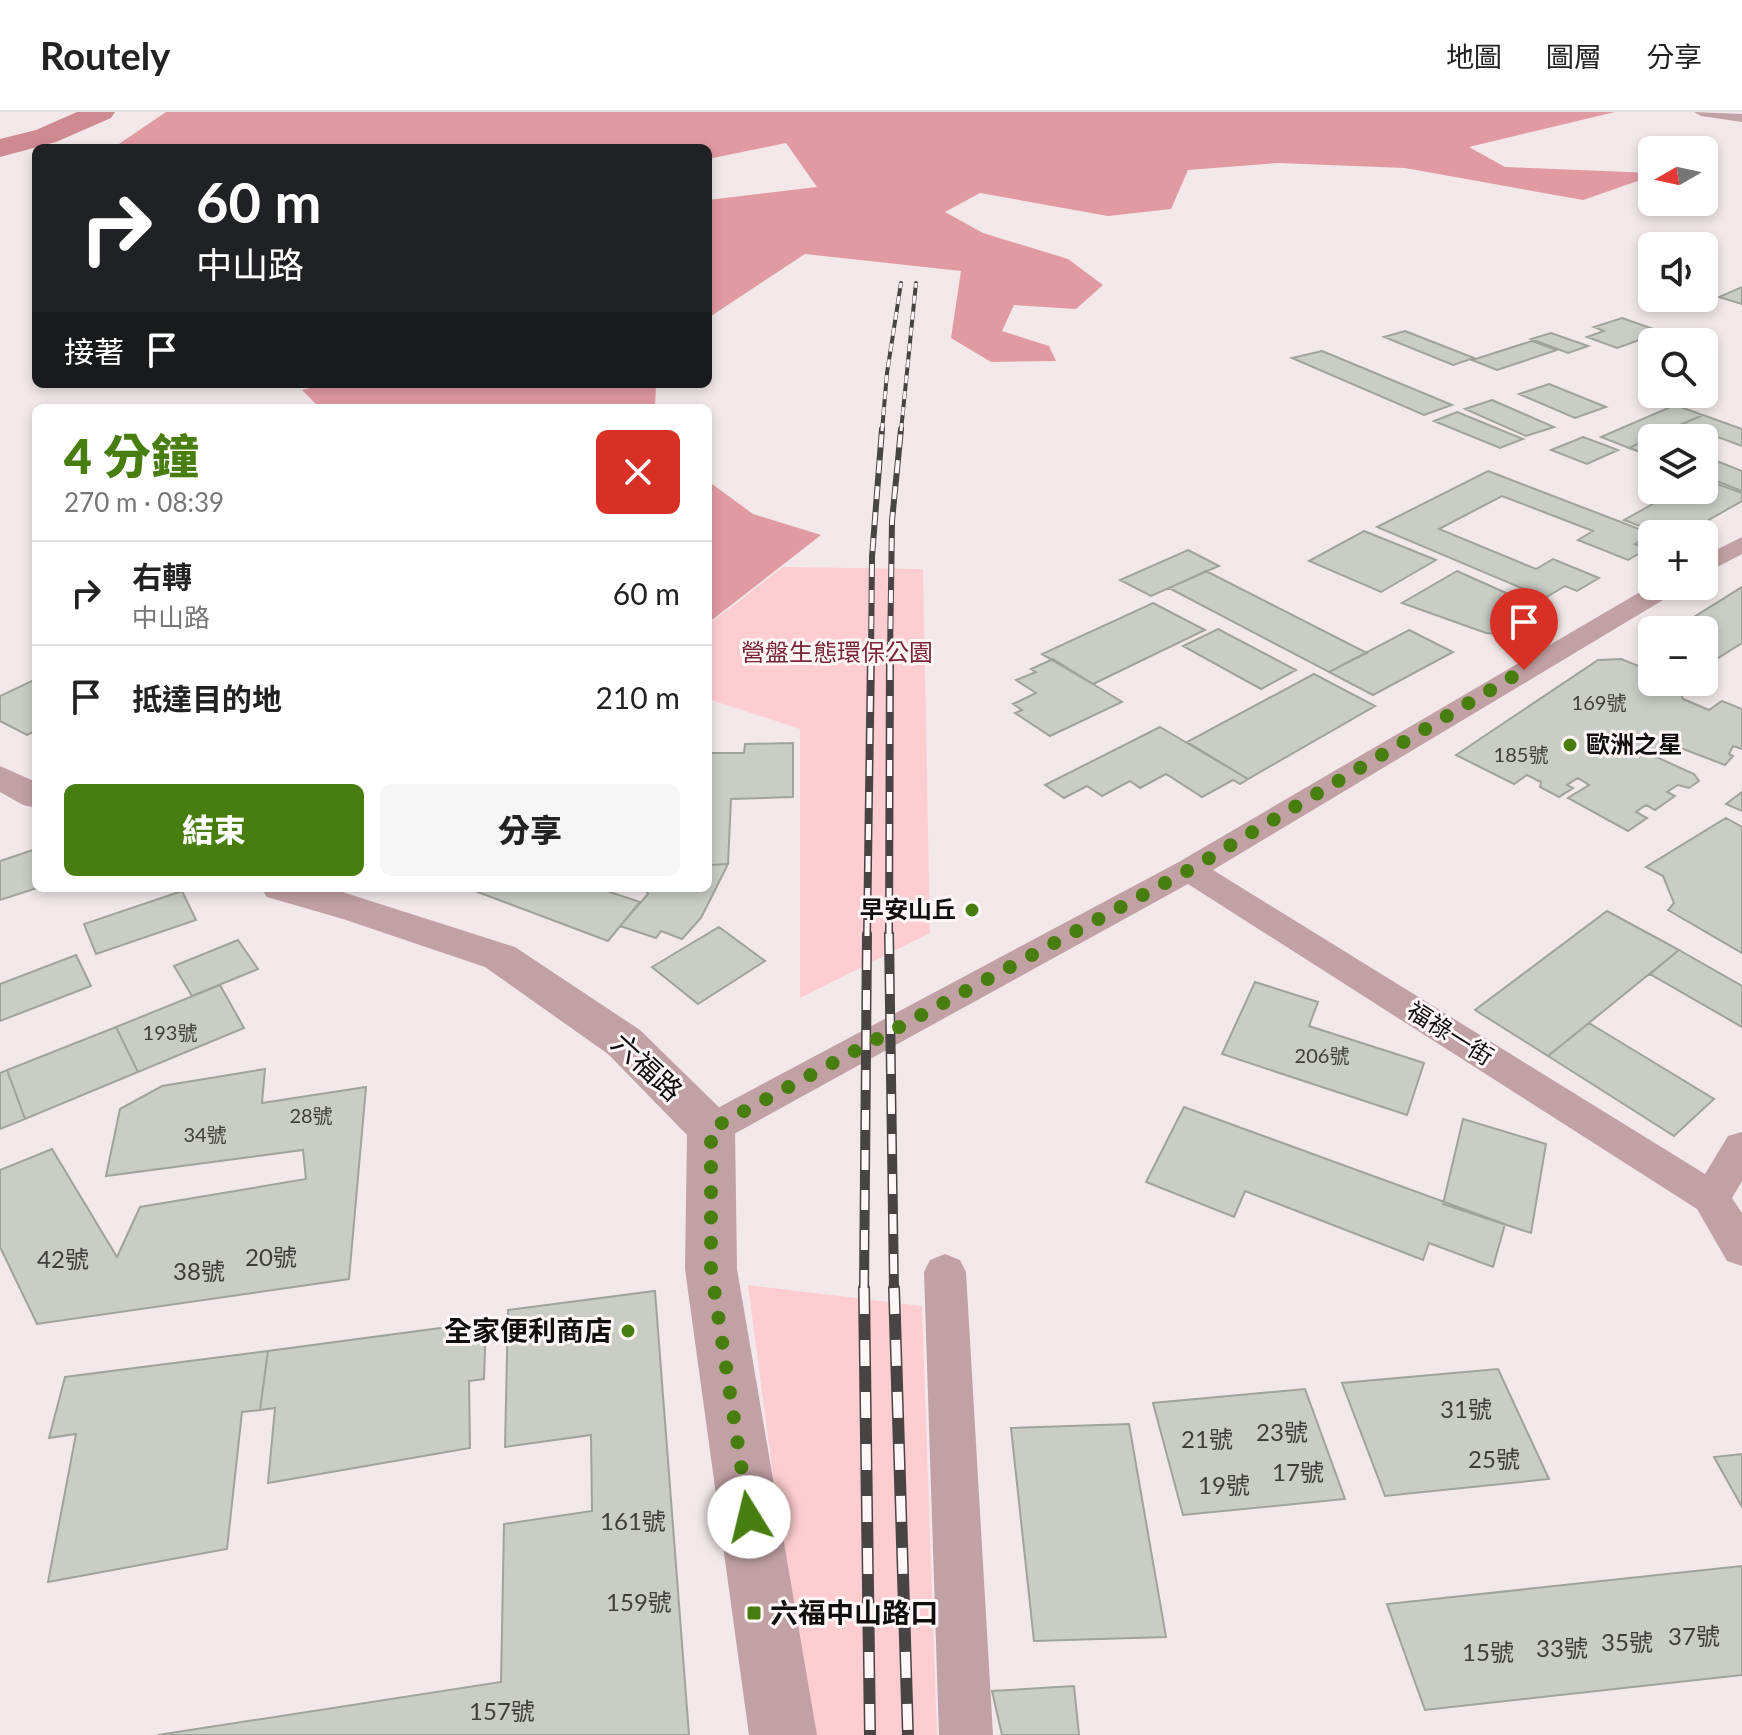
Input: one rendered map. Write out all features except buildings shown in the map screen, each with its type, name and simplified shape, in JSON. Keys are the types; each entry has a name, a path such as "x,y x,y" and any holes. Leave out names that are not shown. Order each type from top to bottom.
{"street":[{"path":"1701,112 1742,118"},
{"path":"1718,558 1742,544"},
{"path":"783,1735 711,1269 711,1129 1189,870 1645,600"},
{"path":"0,777 32,795"},
{"name":"福祿一街","path":"1189,870 1711,1198 1742,1249"},
{"name":"六福路","path":"296,892 358,909 500,957 624,1042 711,1129"},
{"path":"1711,1198 1742,1147"},
{"path":"945,1272 966,1735"}],"green space":[{"name":"營盤生態環保公園","path":"783,567 923,569 930,933 800,998 800,729 712,700 712,622"},
{"path":"748,1285 922,1306 937,1735 807,1735"}],"shaded area":[{"path":"166,112 1615,112 1469,147 1505,167 1638,172 1638,181 1583,200 1405,168 1278,163 1188,170 1171,209 1108,216 980,193 945,212 983,233 1068,259 1103,285 1076,309 1014,305 1002,331 1049,346 1056,361 991,362 951,338 961,271 805,254 712,315 712,200 817,187 786,143 712,158 712,144 119,144"},
{"path":"656,388 655,404 316,404 302,390"},
{"path":"712,484 753,514 821,535 712,620"}],"waterway":[{"path":"0,148 46,136 101,112"}],"railway":[{"path":"882,431 887,373 901,283"},
{"path":"901,431 916,283"},
{"path":"871,655 872,557 882,429"},
{"path":"890,655 892,521 901,429"},
{"path":"867,936 871,653"},
{"path":"889,934 890,653"},
{"path":"864,1289 867,934"},
{"path":"889,934 894,1290"},
{"path":"894,1288 908,1735"},
{"path":"864,1289 870,1735"}],"place":[{"name":"歐洲之星","path":"1570,745"},
{"name":"早安山丘","path":"972,910"},
{"name":"全家便利商店","path":"628,1331"},
{"name":"六福中山路口","path":"754,1613"}],"route":[{"path":"749,1517 711,1269 711,1129 1189,870 1524,670"}]}
